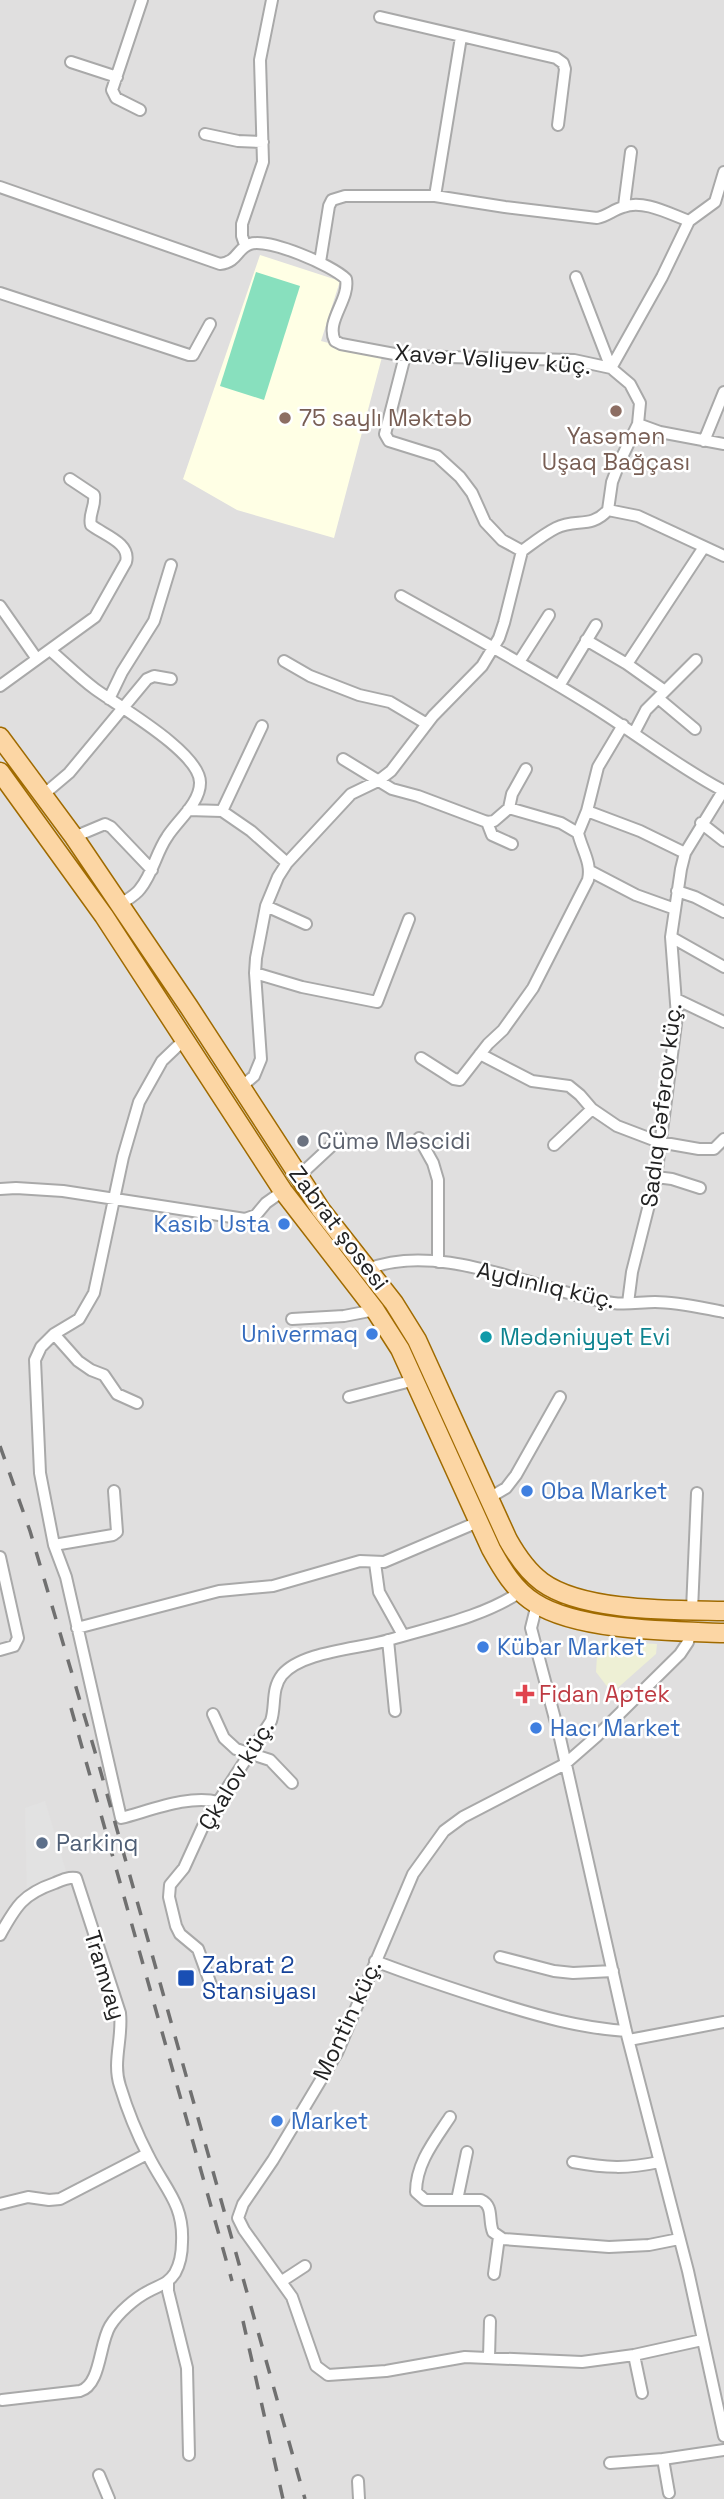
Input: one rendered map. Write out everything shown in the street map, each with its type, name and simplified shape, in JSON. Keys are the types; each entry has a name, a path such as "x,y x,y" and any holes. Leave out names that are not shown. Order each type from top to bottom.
{"main road":[{"name":"Zabrat şosesi","path":"0,737 74,837 298,1177 394,1303 417,1340 517,1556 541,1581 551,1587 596,1602 623,1607 724,1611"},
{"name":"Zabrat şosesi","path":"1,777 104,916 284,1191 375,1310 400,1349 478,1522 500,1565 520,1592 537,1604 561,1614 619,1627 724,1633"},
{"path":"223,1097 241,1087"}],"street":[{"path":"140,110 116,98 112,90 142,0"},
{"path":"0,187 220,264 236,258 245,245 242,223 263,162 260,60 272,0"},
{"path":"380,17 556,58 563,63 565,69 558,125"},
{"path":"435,196 461,37"},
{"path":"71,62 117,76"},
{"path":"205,134 238,141 262,142"},
{"path":"624,206 631,152"},
{"name":"Xavər Vəliyev küç.","path":"245,245 267,244 320,262 343,275 347,284 332,329 335,341 405,356 574,360 611,368 641,317 689,221 720,203 724,172"},
{"path":"320,262 329,206 332,200 345,196 435,196 505,208 597,218 608,216 624,206 649,207 689,221"},
{"path":"241,1087 254,1076 261,1059 255,972 266,906 287,863 351,794 391,771 427,724 471,678 493,648 504,623 522,551 556,528 595,521 608,510 612,482 638,425 641,411 637,395 630,384 611,368 576,277"},
{"path":"0,293 188,355 193,355 198,350 210,324"},
{"path":"405,356 385,434 388,441 437,456 460,477 472,493 485,522 502,540 522,551"},
{"path":"705,440 724,392"},
{"path":"638,425 724,444"},
{"path":"0,686 96,617 126,562 128,555 125,548 91,525 89,520 95,502 94,495 70,480"},
{"path":"608,510 638,516 724,556"},
{"path":"627,664 704,547"},
{"path":"109,699 122,672 154,621 171,565"},
{"path":"401,596 559,686 690,772 724,791"},
{"path":"0,606 37,659"},
{"path":"519,662 549,615"},
{"path":"559,686 596,625"},
{"path":"586,640 627,664 662,694 695,729"},
{"path":"50,650 109,699 125,707 183,752 196,767 201,779 200,788 188,810 168,835 152,870 138,891 119,905"},
{"path":"634,733 646,710 696,660"},
{"path":"284,661 310,676 359,695 390,702 427,724"},
{"path":"43,795 69,773 147,679 154,676 170,679"},
{"path":"421,1058 460,1080 488,1044 503,1030 533,988 568,921 590,871 578,833 587,811 598,767 622,725"},
{"path":"222,811 262,726"},
{"path":"343,759 392,789 488,822 494,821 509,808 512,794 526,769"},
{"name":"Sadıq Cəfərov küç.","path":"628,1303 632,1272 656,1177 677,1016 671,937 677,891 685,853 701,823 724,791"},
{"path":"509,808 561,823 578,833"},
{"path":"188,810 222,811 251,831 287,863"},
{"path":"587,811 640,831 685,853"},
{"path":"488,822 492,835 512,844"},
{"path":"701,823 724,841"},
{"path":"74,837 105,824 152,870"},
{"path":"590,871 636,895 675,909"},
{"path":"677,891 724,912"},
{"path":"266,906 306,924"},
{"path":"255,972 302,987 377,1002 410,919"},
{"path":"671,937 724,967"},
{"path":"677,999 724,1021"},
{"path":"185,1039 162,1061 139,1102 114,1198 94,1293 79,1319 54,1334 41,1347 35,1360 37,1425 40,1474 54,1545 66,1577 121,1818 186,1801 203,1799 218,1802"},
{"path":"480,1054 532,1080 569,1086 592,1109 617,1126 659,1142 714,1149 724,1139"},
{"path":"554,1145 592,1109"},
{"path":"298,1177 341,1137"},
{"path":"419,1138 433,1163 438,1180 438,1262"},
{"path":"656,1177 700,1188"},
{"path":"0,1189 38,1189 114,1198 245,1219 256,1215 266,1203 284,1191"},
{"name":"Aydınlıq küç.","path":"368,1269 385,1262 438,1262 479,1269 613,1303 656,1302 724,1312"},
{"path":"292,1319 344,1316 375,1310"},
{"path":"54,1334 78,1361 104,1375 117,1394 137,1404"},
{"path":"349,1397 415,1380"},
{"path":"489,1497 506,1488 516,1475 560,1397"},
{"path":"54,1545 113,1535 117,1532 114,1491"},
{"path":"692,1610 697,1493"},
{"path":"77,1628 219,1591 260,1589 350,1563 376,1563 397,1558 478,1522"},
{"path":"0,1557 18,1638 14,1646 0,1650"},
{"path":"376,1563 379,1592 403,1635"},
{"name":"Çkalov küç.","path":"211,1985 198,1949 180,1934 176,1926 169,1897 170,1885 191,1857 199,1834 271,1721 277,1683 291,1667 305,1659 388,1640 492,1608 520,1592"},
{"path":"537,1604 531,1628 628,2035 680,2239 724,2436"},
{"name":"Montin küç.","path":"691,1631 680,1654 565,1764 463,1816 444,1831 413,1874 337,2053 239,2212 239,2218 244,2230 282,2281 298,2309 316,2366 328,2375 386,2371 451,2358 488,2357 561,2363 634,2355 702,2340"},
{"path":"388,1640 395,1711"},
{"path":"213,1714 224,1738 236,1749 270,1760 292,1783"},
{"name":"Tramvay","path":"0,1934 18,1904 27,1895 58,1882 76,1878 120,2013 121,2035 116,2064 120,2086 147,2154 177,2203 181,2216 182,2253 179,2265 168,2282"},
{"path":"500,1957 554,1971 613,1972"},
{"path":"375,1961 442,1986 545,2018 628,2035 724,2022"},
{"path":"450,2117 420,2169 416,2192 425,2200 481,2200 489,2208 491,2227 499,2237 609,2247 649,2245 680,2239"},
{"path":"457,2200 467,2152"},
{"path":"0,2204 28,2197 60,2199 147,2154"},
{"path":"573,2162 624,2169 659,2162"},
{"path":"494,2274 499,2237"},
{"path":"282,2281 305,2266"},
{"path":"2,2400 85,2389 98,2369 103,2341 111,2324 128,2306 168,2282 187,2368 189,2455"},
{"path":"488,2357 490,2321"},
{"path":"634,2355 642,2393"},
{"path":"610,2463 724,2450"},
{"path":"663,2459 669,2493"},
{"path":"99,2475 109,2499"},
{"path":"358,2481 359,2499"}],"shaded area":[{"path":"0,0 724,0 724,2499 0,2499"},
{"name":"75 saylı Məktəb","path":"260,255 340,281 321,341 382,357 334,538 237,510 183,479"},
{"path":"598,1641 657,1644 656,1654 612,1693 596,1672"},
{"name":"Parkinq","path":"45,1801 68,1878 27,1895 25,1808"}],"green space":[{"path":"256,272 300,286 264,400 220,386"}],"railway":[{"path":"0,1446 30,1531 98,1762 305,2499"},
{"path":"71,1708 232,2281"},
{"path":"243,2321 283,2499"}],"place":[{"name":"Yasəmən Uşaq Bağçası","path":"616,411"},
{"name":"75 saylı Məktəb","path":"285,418"},
{"name":"Cümə Məscidi","path":"303,1141"},
{"name":"Kasıb Usta","path":"284,1224"},
{"name":"Univermaq","path":"372,1334"},
{"name":"Mədəniyyət Evi","path":"486,1337"},
{"name":"Oba Market","path":"527,1491"},
{"name":"Kübar Market","path":"483,1647"},
{"name":"Fidan Aptek","path":"525,1694"},
{"name":"Hacı Market","path":"536,1728"},
{"name":"Parkinq","path":"42,1843"},
{"name":"Zabrat 2 Stansiyası","path":"186,1978"},
{"name":"Market","path":"277,2121"}]}
